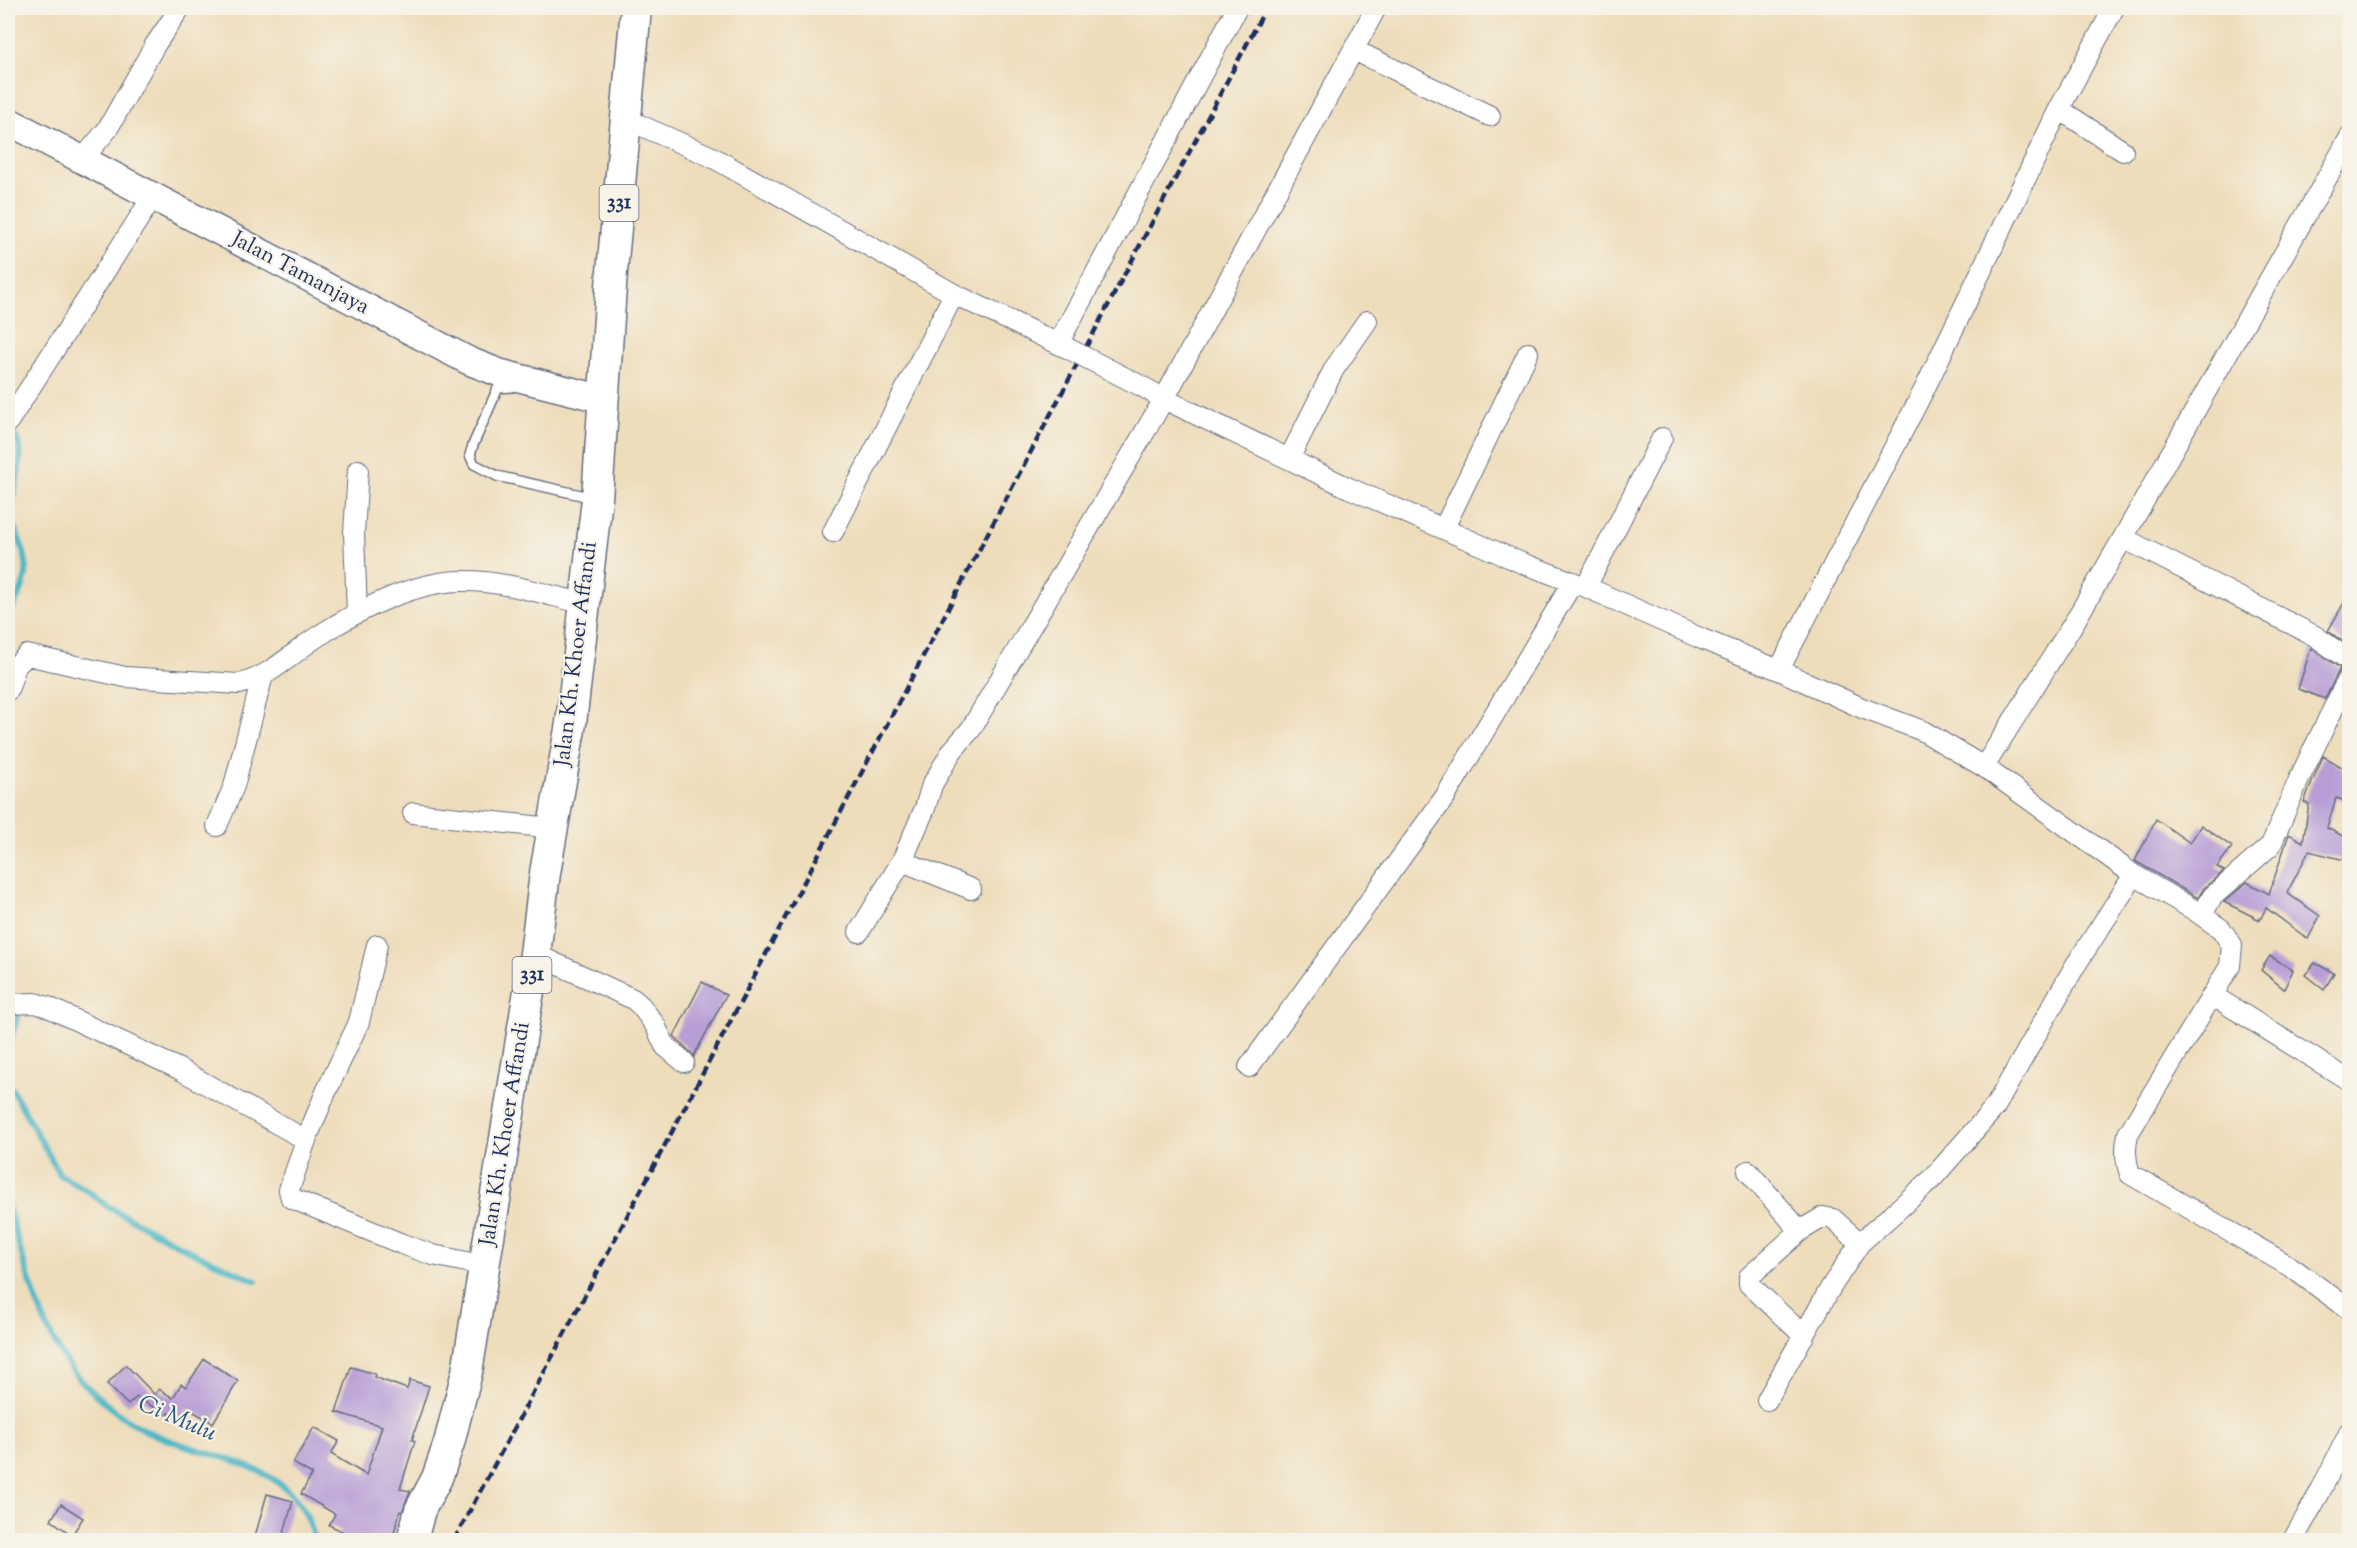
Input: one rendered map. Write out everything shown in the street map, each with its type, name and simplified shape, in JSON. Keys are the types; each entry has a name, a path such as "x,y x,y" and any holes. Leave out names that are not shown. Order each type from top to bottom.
{"main road":[{"name":"331","path":"599,407 636,8"},
{"name":"Jalan Kh. Khoer Affandi","path":"412,1540 420,1510 437,1478 458,1414 485,1266 535,954 544,873 571,723 597,499 599,407"}],"street":[{"path":"81,161 107,130 155,45 180,8"},
{"path":"1063,346 1237,8"},
{"path":"859,932 902,861 925,808 932,785 952,751 971,729 1164,399 1376,8"},
{"path":"1779,670 1925,388 2059,109 2114,8"},
{"path":"1354,50 1490,116"},
{"path":"2059,109 2123,151"},
{"path":"626,119 712,157 954,294 1349,488 1779,670 1862,708 1923,731 1984,767 2133,875 2202,915 2221,929 2232,945 2229,966 2128,1134 2125,1157 2130,1174 2290,1267 2349,1310"},
{"name":"Jalan Tamanjaya","path":"8,121 152,198 484,368 599,407"},
{"path":"1984,767 2075,621 2349,137"},
{"path":"10,419 152,198"},
{"path":"833,532 954,294"},
{"path":"1290,459 1334,369 1367,321"},
{"path":"1444,528 1528,353"},
{"path":"1249,1066 1445,796 1580,585 1662,438"},
{"path":"357,613 354,533 358,470"},
{"path":"2123,538 2315,636 2349,661"},
{"path":"8,690 16,666 27,655 107,674 238,684 263,675 320,635 357,613 404,593 436,583 465,581 508,586 586,604"},
{"path":"2202,915 2212,897 2271,846 2300,777 2349,674"},
{"path":"217,826 234,786 263,675"},
{"path":"413,813 552,828"},
{"path":"902,861 971,889"},
{"path":"1767,1400 1831,1287 1860,1243 1931,1180 1995,1107 2075,966 2133,875"},
{"path":"376,945 358,1022 306,1140 289,1190 291,1198 433,1255 485,1266"},
{"path":"535,954 633,999 656,1025 665,1046 684,1062"},
{"path":"2212,995 2349,1081"},
{"path":"16,1003 48,1007 168,1064 306,1140"},
{"path":"1748,1171 1800,1232"},
{"path":"1804,1336 1749,1284 1752,1273 1818,1219 1827,1217 1833,1219 1860,1243"},
{"path":"2293,1540 2349,1431"}],"lane":[{"path":"519,388 508,386 498,388 472,445 470,455 474,464 497,476 597,499"}],"building":[{"path":"2349,594 2349,646 2328,631"},
{"path":"2311,648 2340,668 2325,699 2298,689"},
{"path":"2323,756 2345,769 2343,772 2349,776 2349,802 2336,798 2327,828 2349,839 2349,861 2309,851 2287,893 2320,916 2308,939 2266,908 2260,920 2224,902 2247,882 2269,894 2289,834 2303,842 2309,804 2304,802"},
{"path":"2156,819 2190,843 2201,825 2232,847 2217,867 2224,871 2204,888 2198,898 2135,861"},
{"path":"2270,956 2293,970 2284,989 2261,970"},
{"path":"2315,963 2334,973 2324,990 2305,975"},
{"path":"702,982 726,995 694,1056 674,1036"},
{"path":"204,1359 238,1381 213,1423 187,1408 180,1420 168,1413 166,1415 137,1397 128,1405 107,1384 126,1365 155,1395 159,1389 173,1398 181,1384 186,1387"},
{"path":"351,1367 375,1374 374,1377 407,1389 410,1380 429,1386 400,1489 410,1491 402,1512 400,1511 392,1540 336,1540 342,1531 329,1525 335,1514 301,1494 312,1474 293,1463 314,1427 339,1441 331,1454 366,1475 382,1426 336,1412"},
{"path":"267,1494 293,1501 282,1540 254,1540"},
{"path":"61,1504 83,1518 72,1535 51,1520"}],"waterway":[{"name":"Ci Mulu","path":"8,428 19,445 20,465 12,515 26,565 23,585 8,620"},
{"path":"8,1051 20,1007"},
{"path":"8,1082 60,1175 88,1191 107,1206 188,1250 256,1281"},
{"name":"Ci Mulu","path":"8,1205 43,1318 53,1339 78,1377 109,1406 145,1430 247,1466 270,1477 290,1493 305,1513 314,1540"}],"railway":[{"path":"454,1540 1266,8"}]}
